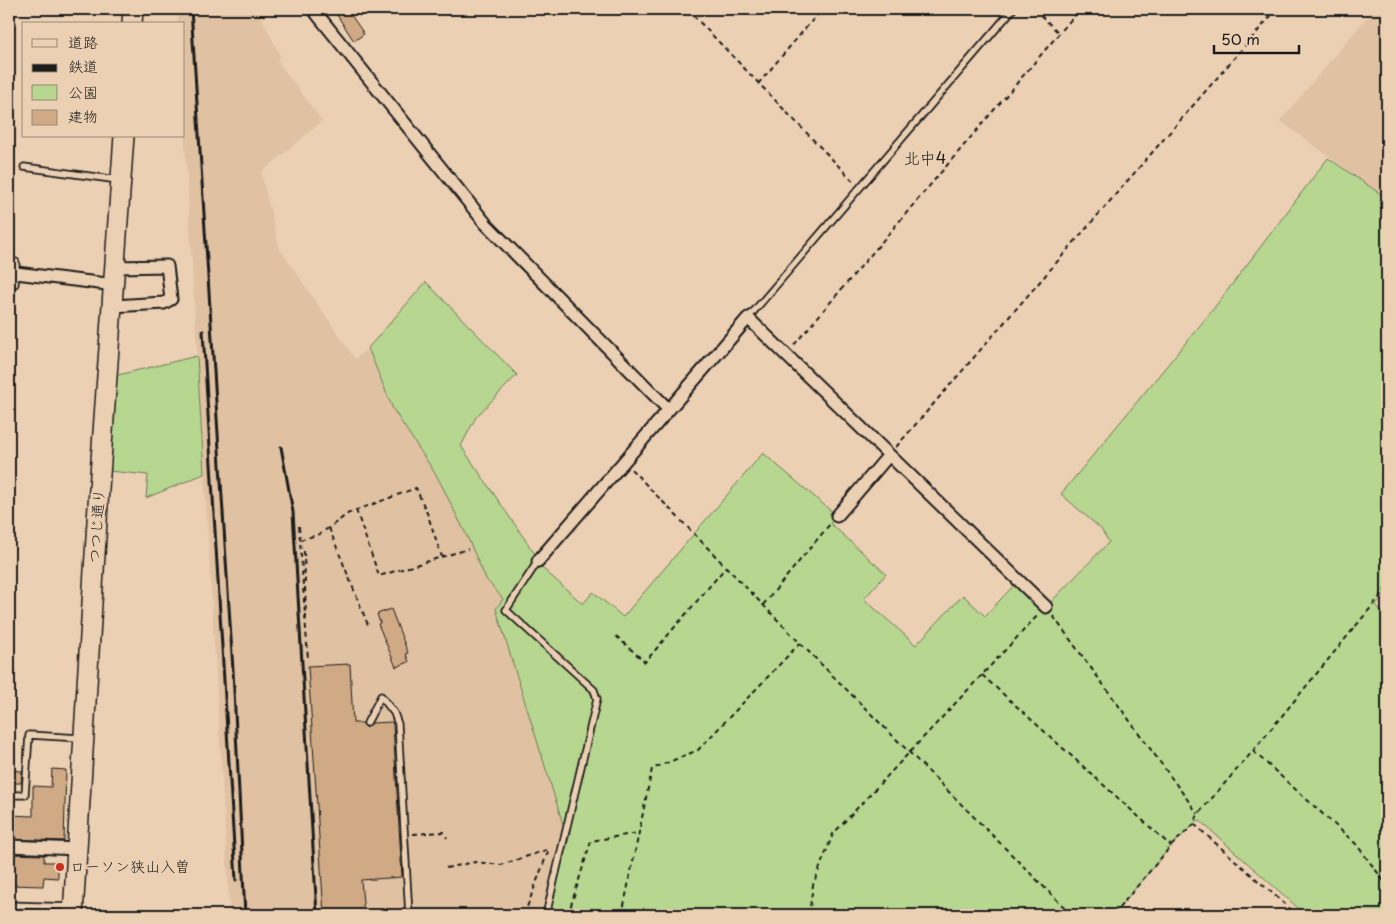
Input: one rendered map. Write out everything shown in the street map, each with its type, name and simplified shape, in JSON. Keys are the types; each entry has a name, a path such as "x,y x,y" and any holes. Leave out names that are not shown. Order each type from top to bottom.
{"main road":[{"path":"132,22 133,9"},
{"name":"つつじ通り","path":"73,911 124,138"}],"street":[{"path":"313,9 486,224 668,410"},
{"path":"16,273 115,276 167,266 171,299 164,303 113,306"},
{"path":"538,561 748,318 1046,607"},
{"path":"837,516 889,455"},
{"path":"9,846 77,850"}],"lane":[{"path":"748,318 1013,9"},
{"path":"24,167 121,181"},
{"path":"538,561 506,610 594,690 597,699 546,915"},
{"path":"367,723 381,696 394,713 398,724 409,915"},
{"path":"9,795 25,796 29,735 84,738"},
{"path":"9,905 73,911"}],"path":[{"path":"686,9 859,187"},
{"path":"758,84 822,9"},
{"path":"1034,9 1059,33"},
{"path":"786,355 1080,9"},
{"path":"889,455 1277,9"},
{"path":"624,461 800,643 1072,915"},
{"path":"300,540 320,534 342,516 416,488 442,557"},
{"path":"356,510 379,576 468,549"},
{"path":"763,605 837,516"},
{"path":"299,526 308,659 304,551"},
{"path":"328,527 368,625"},
{"path":"616,636 645,662 726,567"},
{"path":"1113,915 1171,846 1194,824 1198,814 1253,751 1387,588"},
{"path":"809,915 813,885 833,834 1046,607 1064,628 1198,814"},
{"path":"622,915 652,769 698,750 800,643"},
{"path":"982,674 1171,846"},
{"path":"1253,751 1356,844 1387,885"},
{"path":"1194,824 1296,915"},
{"path":"405,835 444,832 447,838"},
{"path":"568,915 591,841 638,833"},
{"path":"446,868 475,862 501,865 549,850 531,892 524,915"}],"shaded area":[{"path":"177,9 257,9 281,57 277,60 322,121 261,173 280,249 355,359 368,348 393,409 438,478 486,579 503,600 496,610 563,824 542,915 230,915 185,138 185,22 178,22"},
{"path":"1374,9 1387,9 1387,188 1382,195 1280,121"}],"green space":[{"path":"1328,158 1382,195 1387,188 1387,591 1376,605 1387,618 1387,915 1306,915 1199,820 1171,846 1113,915 548,915 570,834 563,824 496,609 503,599 486,579 438,478 393,409 368,348 426,282 517,375 476,417 461,446 537,557 534,561 583,604 593,592 623,617 763,453 837,516 830,523 886,574 864,599 916,645 963,595 985,616 1016,583 1044,609 1109,542 1101,529 1061,494 1211,312"},
{"path":"197,356 204,474 146,498 148,475 109,471 114,376"}],"building":[{"path":"333,9 347,9 364,34 354,41"},
{"path":"391,609 408,653 406,654 409,662 396,667 378,624 380,623 377,614"},
{"path":"350,664 353,723 362,723 367,728 372,723 392,722 393,725 402,877 361,880 364,915 324,915 308,666"},
{"path":"52,769 66,770 64,841 9,839 9,815 33,816 33,786 51,787"},
{"path":"9,770 22,771 21,783 9,783"},
{"path":"9,854 44,855 44,862 58,862 58,878 44,877 43,886 9,885"}],"railway":[{"path":"191,9 233,670 245,915"},
{"path":"203,331 236,880"},
{"path":"281,447 293,512 317,915"}],"place":[{"name":"ローソン狭山入曽","path":"60,867"}],"district":[{"name":"北中4","path":"925,158"}]}
